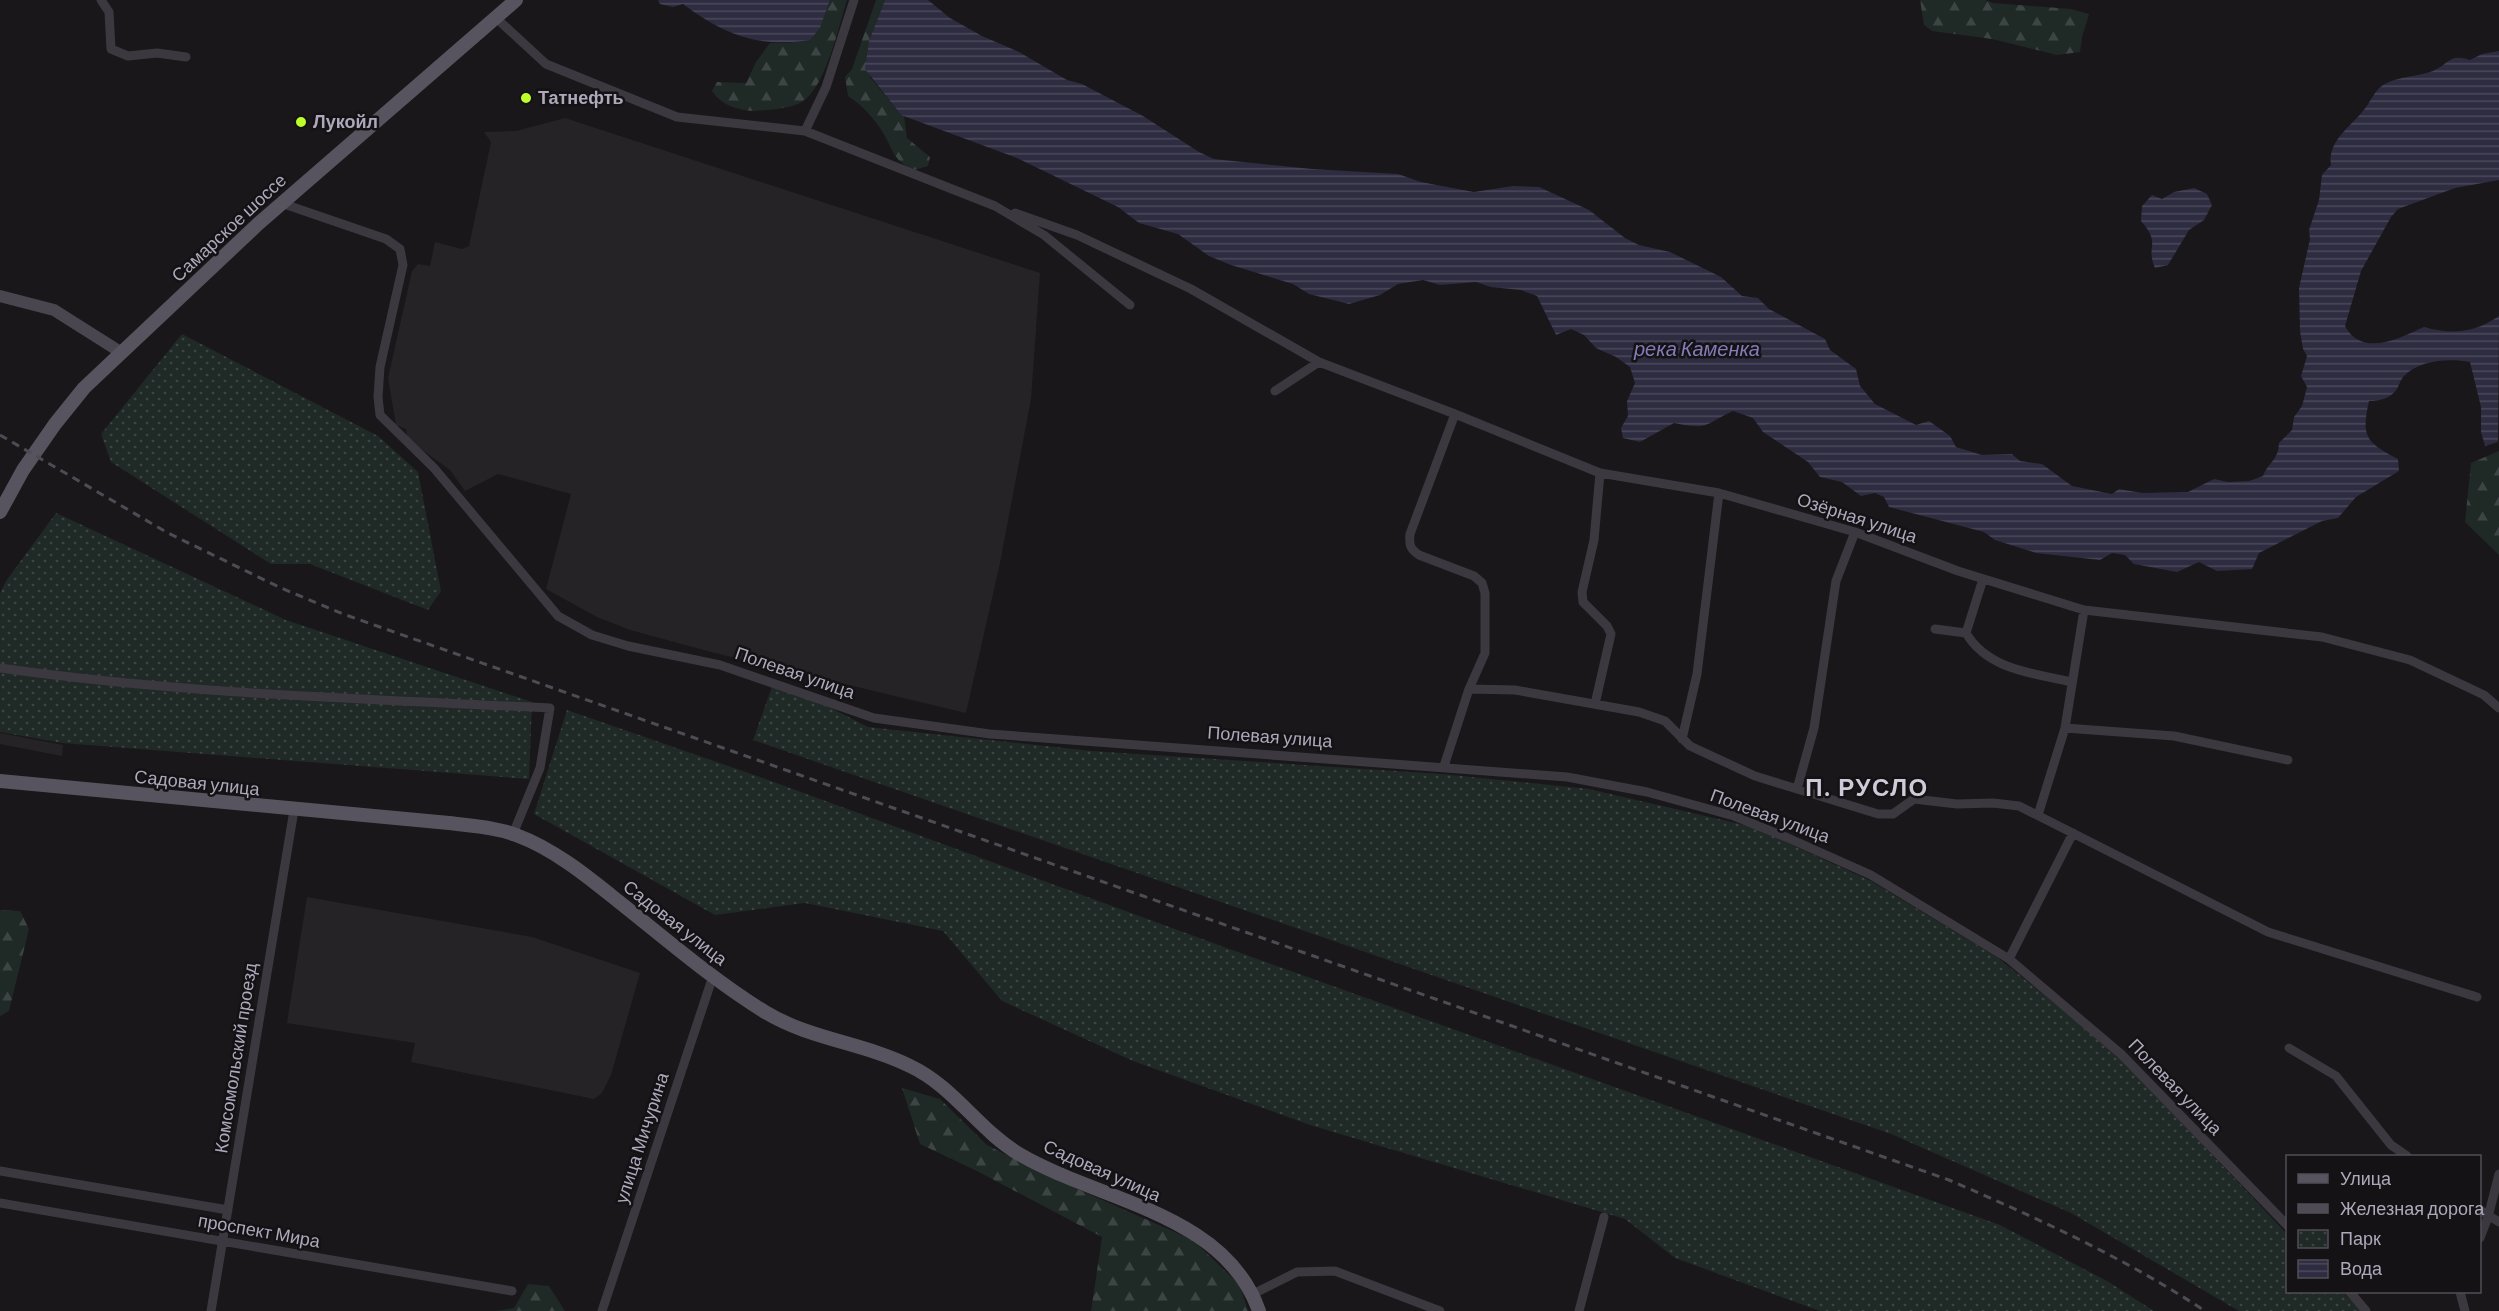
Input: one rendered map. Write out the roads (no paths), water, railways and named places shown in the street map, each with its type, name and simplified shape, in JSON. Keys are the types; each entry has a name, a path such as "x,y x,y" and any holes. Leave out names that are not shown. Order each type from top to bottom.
{"main road":[{"name":"Самарское шоссе","path":"0,512 23,470 84,388 281,203 516,0"},
{"name":"Садовая улица","path":"0,781 449,823 513,834 538,845 582,873 713,976 766,1013 797,1028 897,1059 914,1067 937,1082 987,1130 1018,1153 1050,1170 1188,1229 1213,1245 1235,1268 1253,1294 1259,1311"}],"street":[{"path":"101,0 109,12 111,49 128,56 157,53 186,57"},
{"path":"805,131 826,87 854,0"},
{"path":"495,17 546,64 677,117 805,131 995,206 1044,235 1130,305"},
{"name":"Полевая улица","path":"281,203 386,239 400,249 404,265 380,367 378,397 380,415 434,468 558,616 592,635 628,646 720,665 874,718 990,734 1444,766 1567,777 1647,792 1734,816 1871,874 2008,959 2121,1054 2286,1224"},
{"name":"Озёрная улица","path":"995,206 1077,235 1191,289 1319,363 1455,414 1600,473 1719,493 1855,531 1983,579 2084,610 2322,637 2410,660 2484,695 2499,708"},
{"path":"0,296 54,310 122,353"},
{"path":"1275,391 1319,363"},
{"path":"1444,766 1469,689 1485,653 1485,593 1482,583 1474,576 1419,555 1412,550 1409,542 1455,414"},
{"path":"1595,704 1611,634 1607,626 1583,602 1582,592 1594,540 1600,473"},
{"path":"1682,739 1697,674 1719,493"},
{"name":"Полевая улица","path":"1797,789 1814,728 1836,581 1855,531"},
{"path":"1966,633 1983,579"},
{"path":"2038,815 2065,728 2084,610"},
{"path":"1935,629 1966,633 1975,647 2006,668 2071,682"},
{"path":"0,668 89,681 193,690 550,708 540,768 513,834"},
{"name":"Полевая улица","path":"1469,689 1515,690 1639,712 1665,721 1690,746 1755,776 1878,814 1893,814 1907,802 1920,799 1957,804 2019,806 2268,932 2477,997"},
{"path":"2065,728 2174,736 2288,760"},
{"name":"Комсомольский проезд","path":"211,1311 294,810"},
{"path":"2008,959 2073,833"},
{"name":"улица Мичурина","path":"602,1311 713,976"},
{"path":"2289,1048 2336,1077 2391,1145 2406,1155"},
{"name":"проспект Мира","path":"0,1171 228,1210"},
{"path":"2481,1235 2499,1174"},
{"name":"проспект Мира","path":"0,1203 512,1291"},
{"path":"2481,1211 2499,1222"},
{"path":"1579,1311 1604,1217"},
{"path":"1253,1294 1297,1272 1335,1271 1440,1311"},
{"path":"2351,1293 2366,1311"},
{"path":"2460,1293 2465,1311"}],"water":[{"path":"658,0 830,0 820,28 810,40 774,42 742,37 713,24 683,4 673,7 660,4"},
{"name":"река Каменка","path":"885,0 928,0 950,18 982,36 1019,52 1067,80 1082,84 1143,116 1214,159 1312,169 1398,174 1421,182 1474,192 1513,186 1539,187 1589,210 1625,238 1639,245 1670,252 1721,277 1742,296 1758,298 1769,309 1825,339 1830,350 1856,369 1860,386 1875,404 1916,425 1929,421 1950,436 1956,447 1982,455 2012,454 2020,461 2042,464 2072,486 2112,494 2119,489 2142,493 2188,492 2214,479 2228,482 2249,481 2263,476 2277,454 2279,443 2292,430 2294,417 2302,406 2307,387 2301,376 2307,356 2303,349 2300,331 2299,288 2310,239 2309,230 2319,200 2322,175 2331,165 2332,149 2383,85 2433,71 2453,59 2470,60 2482,54 2499,51 2499,180 2455,188 2398,209 2391,217 2361,271 2345,326 2352,336 2361,341 2382,343 2424,327 2453,332 2472,329 2499,316 2498,442 2485,446 2481,432 2481,407 2470,362 2444,360 2426,363 2404,376 2397,389 2388,397 2369,401 2366,423 2368,437 2379,448 2398,459 2399,471 2356,497 2338,518 2322,521 2259,553 2252,569 2217,571 2199,562 2177,572 2134,564 2125,555 2112,553 2100,560 2036,553 1995,540 1984,532 1889,507 1884,497 1875,493 1861,496 1842,482 1820,477 1808,462 1763,432 1753,418 1733,411 1706,425 1674,423 1640,442 1623,438 1621,428 1628,416 1627,401 1635,383 1630,367 1616,357 1596,348 1584,335 1571,329 1556,335 1537,296 1521,290 1491,287 1476,282 1440,285 1423,280 1398,284 1380,295 1349,304 1309,294 1293,284 1209,256 1178,234 1139,223 1118,207 1017,158 901,115 865,69 869,41"},
{"path":"2194,188 2207,194 2212,205 2204,220 2189,230 2168,265 2155,268 2152,260 2151,235 2141,221 2142,206 2152,195 2162,199 2174,192"}],"railway":[{"path":"0,435 168,533 281,588 343,614 1949,1180 2112,1256 2205,1311"}],"place":[{"name":"Татнефть","path":"526,98"},
{"name":"Лукойл","path":"301,122"}],"district":[{"name":"П. РУСЛО","path":"1867,788"}]}
